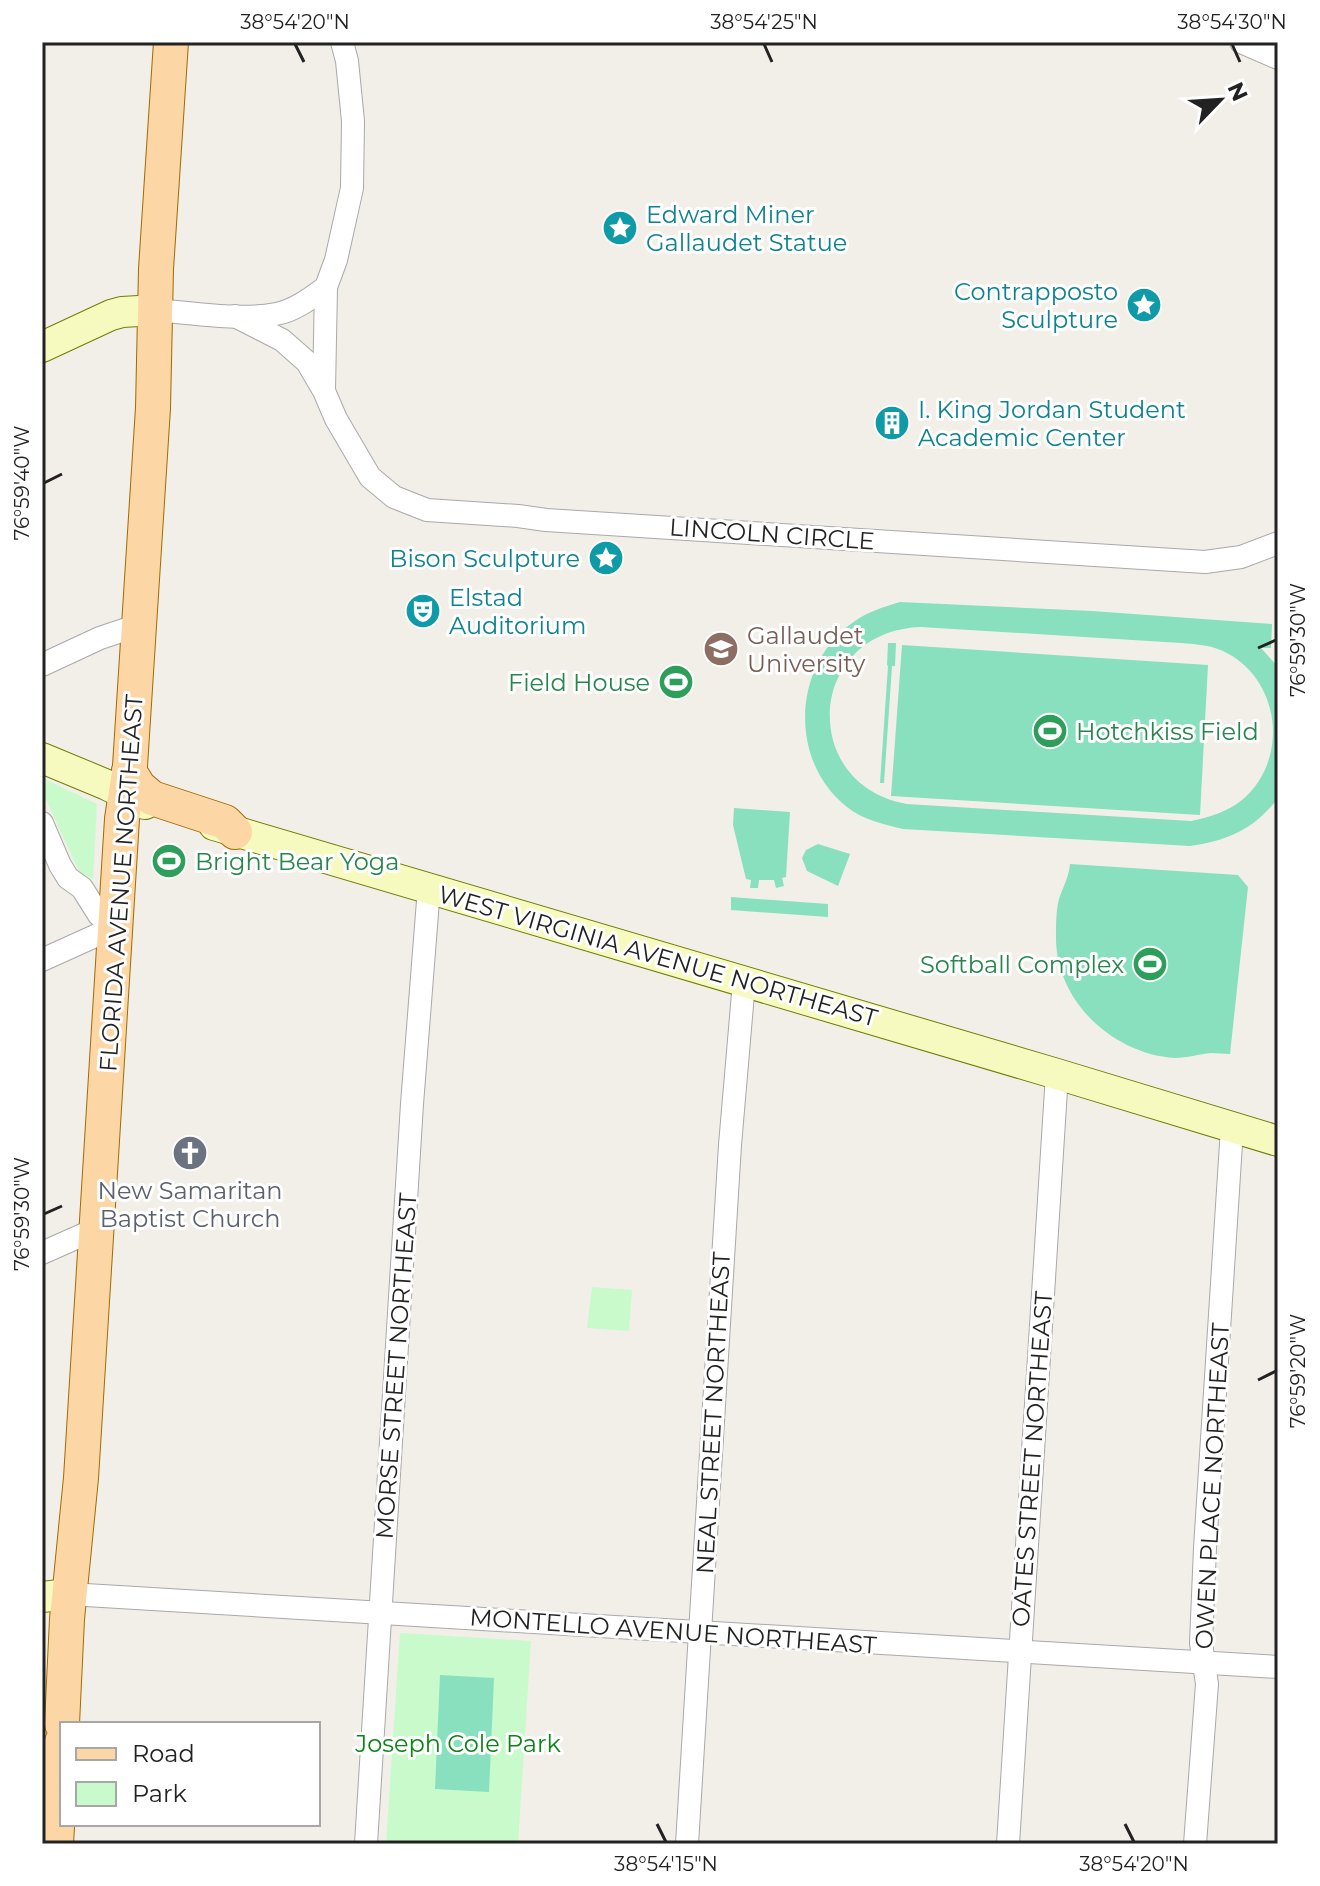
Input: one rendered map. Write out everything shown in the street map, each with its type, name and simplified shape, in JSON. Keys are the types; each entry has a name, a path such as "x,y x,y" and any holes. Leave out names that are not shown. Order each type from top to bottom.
{"main road":[{"name":"FLORIDA AVENUE NORTHEAST","path":"62,1722 55,1595 81,1478 122,819 153,408 156,269 171,42"},
{"path":"127,783 139,787 152,798 225,822 235,832"},
{"path":"56,1844 60,1788"}],"street":[{"name":"LINCOLN CIRCLE","path":"324,391 326,287 336,260 352,188 353,121 342,42"},
{"path":"1241,42 1278,58"},
{"name":"LINCOLN CIRCLE","path":"156,310 235,316 277,314 307,301 326,287"},
{"path":"42,347 111,315 156,310"},
{"name":"LINCOLN CIRCLE","path":"235,316 282,340 307,362 370,477 394,497 427,510 1205,562 1241,557 1278,543"},
{"path":"42,665 100,638 139,625"},
{"path":"42,758 127,783"},
{"path":"42,823 68,878 82,888 99,915 115,927 42,960"},
{"name":"WEST VIRGINIA AVENUE NORTHEAST","path":"235,832 1278,1141"},
{"name":"MORSE STREET NORTHEAST","path":"366,1844 429,888"},
{"name":"NEAL STREET NORTHEAST","path":"687,1844 728,1171 744,982"},
{"name":"OATES STREET NORTHEAST","path":"1008,1844 1057,1074"},
{"name":"OWEN PLACE NORTHEAST","path":"1195,1844 1207,1684 1201,1643 1205,1548 1232,1128"},
{"path":"42,1253 96,1229"},
{"name":"MONTELLO AVENUE NORTHEAST","path":"55,1595 1278,1667"},
{"path":"42,1715 60,1756"}],"green space":[{"path":"900,602 1272,624 1271,648 1261,648 1278,667 1278,798 1260,818 1239,832 1190,846 903,829 860,815 847,807 828,787 814,764 807,738 805,712 809,685 819,661 834,639 860,618","holes":["921,627 1181,643 1218,649 1242,664 1257,680 1267,699 1272,721 1272,742 1267,764 1257,783 1242,800 1205,818 1191,821 907,804 872,791 847,769 833,741 830,710 837,680 855,654 883,635"]},
{"path":"888,643 896,643 895,666 892,666 884,783 880,783 888,666"},
{"name":"Hotchkiss Field","path":"902,645 1208,665 1200,815 891,796"},
{"path":"42,778 97,804 93,879 80,873 42,791"},
{"path":"734,808 790,812 786,877 782,878 784,886 776,888 774,880 759,880 758,888 750,888 751,880 746,879 733,825"},
{"path":"818,844 850,854 838,886 807,871 802,858 806,850"},
{"name":"Softball Complex","path":"1070,864 1238,875 1248,887 1230,1054 1175,1058 1152,1054 1109,1035 1092,1020 1065,982 1058,959 1057,908"},
{"path":"731,897 828,904 828,917 731,910"},
{"path":"592,1287 632,1290 629,1331 587,1328"},
{"name":"Joseph Cole Park","path":"400,1633 531,1641 518,1844 386,1844"},
{"path":"440,1675 494,1678 489,1792 435,1789"}],"place":[{"name":"Edward Miner Gallaudet Statue","path":"620,228"},
{"name":"Contrapposto Sculpture","path":"1144,305"},
{"name":"I. King Jordan Student Academic Center","path":"892,423"},
{"name":"Bison Sculpture","path":"606,558"},
{"name":"Elstad Auditorium","path":"423,611"},
{"name":"Gallaudet University","path":"721,649"},
{"name":"Field House","path":"676,682"},
{"name":"Hotchkiss Field","path":"1050,731"},
{"name":"Bright Bear Yoga","path":"169,861"},
{"name":"Softball Complex","path":"1150,964"},
{"name":"New Samaritan Baptist Church","path":"190,1153"}]}
